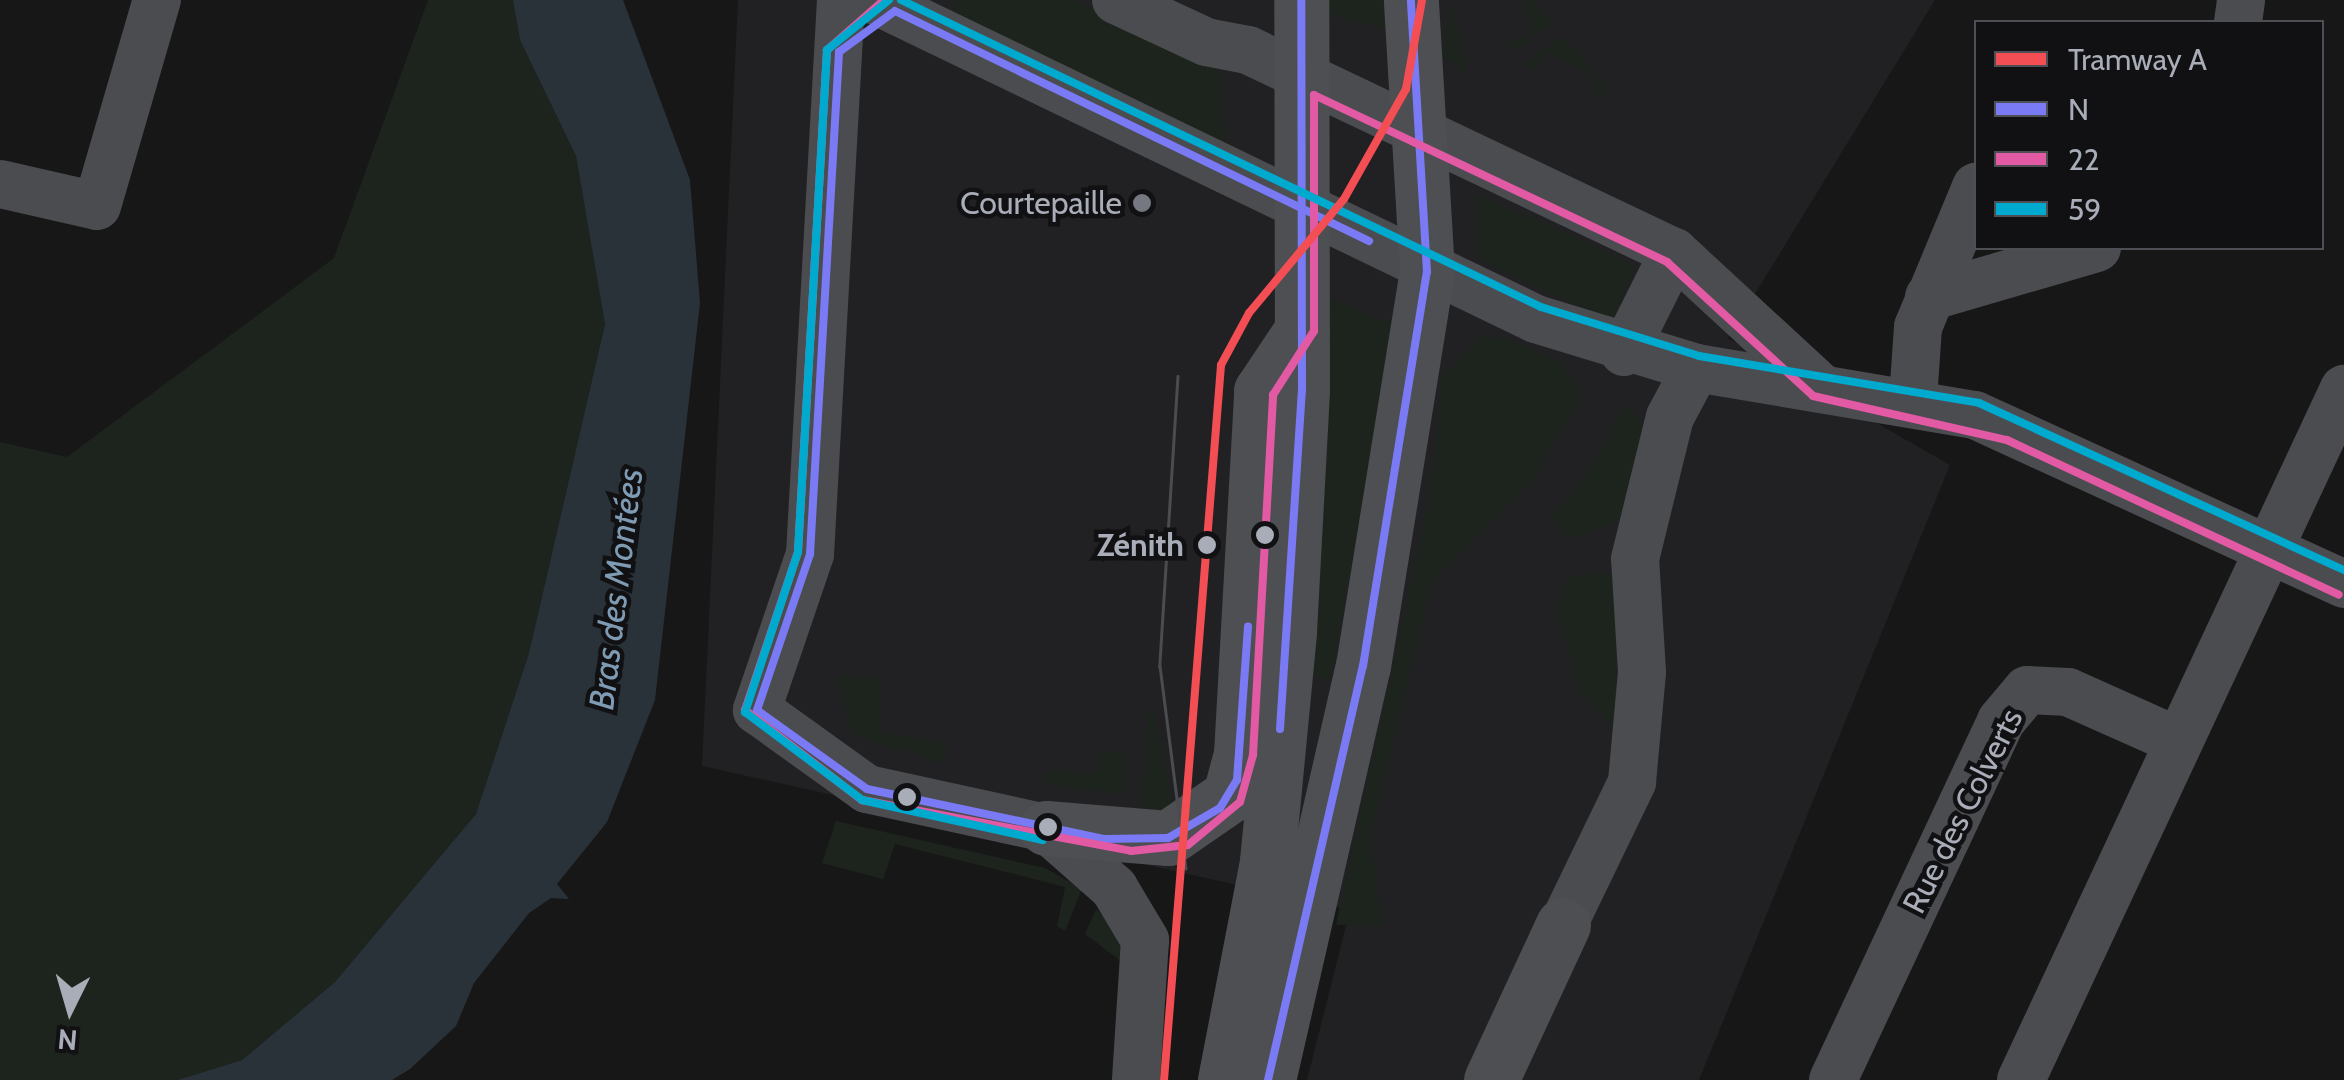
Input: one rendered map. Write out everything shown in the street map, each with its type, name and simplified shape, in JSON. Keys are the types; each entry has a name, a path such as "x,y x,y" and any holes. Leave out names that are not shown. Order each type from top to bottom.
{"main road":[{"path":"1225,1080 1267,861 1289,631 1302,330 1302,0"},
{"path":"1268,1080 1363,666 1427,272 1410,0"},
{"path":"1046,828 1168,838 1230,795 1241,754 1261,391 1302,330"},
{"path":"1491,1080 1563,925"}],"street":[{"path":"0,184 97,206 158,0"},
{"path":"841,0 810,554 757,710 868,789 1046,828 1114,888 1144,940 1136,1080"},
{"path":"1116,0 1302,75 1674,252 1818,385"},
{"path":"839,52 891,4 1427,272 1624,352 1696,368 1913,399 2011,428 2344,584"},
{"path":"1913,399 1928,297 1974,200"},
{"path":"1928,297 2073,250"},
{"path":"1624,352 1674,252"},
{"path":"1563,925 1632,782 1642,672 1635,559 1670,416 1696,368"},
{"path":"2021,1080 2344,389"},
{"name":"Rue des Colverts","path":"1832,1080 2001,721 2027,690 2068,692 2178,741"}],"shaded area":[{"path":"428,0 513,0 520,40 576,156 605,324 529,653 476,814 335,982 242,1060 178,1080 0,1080 0,442 67,457 334,258"},
{"path":"738,0 1935,0 1728,338 1950,465 1699,1080 1307,1080 1350,910 702,766"},
{"path":"959,0 1077,0 1219,69 1226,147 950,18"},
{"path":"1325,0 1383,0 1387,30 1327,13"},
{"path":"1453,0 1467,75 1441,55"},
{"path":"1506,0 1534,0 1552,23 1512,52 1510,41 1532,36 1525,3"},
{"path":"1562,36 1606,86 1603,96 1592,98 1597,79 1545,51 1534,71 1522,65"},
{"path":"1477,193 1636,266 1612,322 1479,260"},
{"path":"1329,299 1396,324 1330,681 1306,674"},
{"path":"1484,333 1555,357 1582,394 1532,481 1432,580 1370,837 1382,924 1336,925 1430,495 1442,378"},
{"path":"1626,405 1646,425 1625,520 1570,538 1552,516 1586,477"},
{"path":"1588,572 1608,573 1621,590 1614,728 1581,694 1557,613 1567,580"},
{"path":"837,675 881,679 879,731 947,742 945,764 852,734"},
{"path":"1149,712 1155,713 1175,820 1141,822"},
{"path":"1097,752 1125,753 1124,795 1047,783 1048,771 1096,773"},
{"path":"836,821 1045,868 1082,889 1065,931 1057,926 1065,887 895,844 883,879 822,863"},
{"path":"1096,909 1121,934 1126,965 1085,934"}],"water":[{"name":"Bras des Montées","path":"513,0 623,0 690,180 700,303 655,700 607,822 557,884 569,899 551,898 529,913 474,983 456,1026 410,1069 392,1080 178,1080 242,1060 335,982 476,814 529,653 605,324 576,156 520,40"}],"tram line":[{"name":"A","path":"1164,1080 1221,365 1249,313 1344,199 1406,89 1422,0"},
{"path":"1178,376 1160,666 1186,868"}],"transit line":[{"name":"22","path":"884,0 827,50 798,552 745,710 862,800 1131,851 1188,845 1240,802 1253,755 1273,395 1314,331 1314,95 1667,262 1813,396 2007,440 2339,595"},
{"name":"59","path":"889,0 827,50 798,552 745,712 862,800 1043,840"},
{"name":"59","path":"901,0 1541,307 1699,356 1979,403 2344,570"},
{"name":"N","path":"1280,729 1302,390 1301,0"},
{"name":"N","path":"1268,1080 1363,666 1427,272 1411,0"},
{"name":"N","path":"895,11 1369,241"},
{"name":"N","path":"757,710 810,554 839,52 895,11"},
{"name":"N","path":"757,710 867,789 1105,839 1168,838 1220,808 1237,780 1248,626"}],"place":[{"name":"Courtepaille","path":"1142,203"},
{"name":"Zénith","path":"1207,545"}]}
